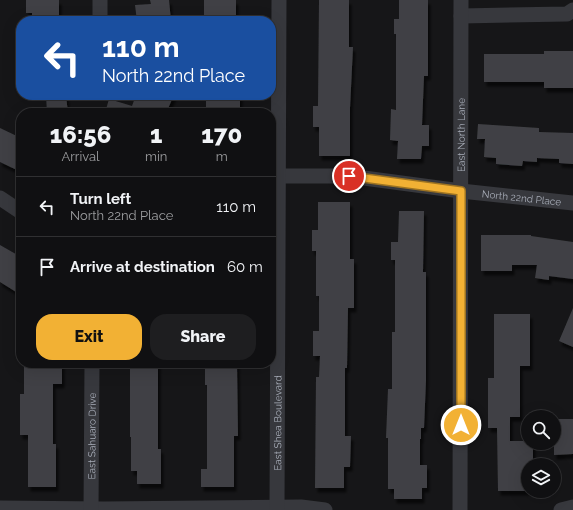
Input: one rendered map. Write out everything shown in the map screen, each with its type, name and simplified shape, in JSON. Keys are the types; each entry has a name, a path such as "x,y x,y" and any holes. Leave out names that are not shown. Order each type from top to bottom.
{"street":[{"path":"100,0 100,16"},
{"name":"East Shea Boulevard","path":"277,509 279,0"},
{"name":"East North Lane","path":"460,510 461,0"},
{"path":"461,16 567,14 573,10"},
{"name":"North 22nd Place","path":"279,176 349,176 461,191 573,203"},
{"path":"1,201 16,209"},
{"name":"East Sahuaro Drive","path":"91,509 92,368"},
{"path":"0,508 277,509 301,507 325,510"},
{"path":"561,510 573,507"}],"building":[{"path":"26,0 59,0 59,16 32,16 32,13 26,13"},
{"path":"150,0 169,0 171,16 136,16 135,5 151,4"},
{"path":"204,0 236,0 236,16 204,16"},
{"path":"319,0 349,0 349,47 353,47 350,108 350,156 319,156 319,127 313,127 313,106 318,106"},
{"path":"399,0 428,0 428,76 424,76 422,125 429,125 429,146 422,146 421,159 397,159 398,141 390,140 391,109 396,110 396,34 394,34 394,19 399,19"},
{"path":"544,51 573,51 573,88 544,88 544,82 484,82 484,54 544,54"},
{"path":"46,100 67,100 67,108 47,108"},
{"path":"109,100 132,106 134,100 172,100 168,108 106,108"},
{"path":"206,100 240,100 240,108 206,108"},
{"path":"478,124 539,128 539,132 573,133 573,164 559,163 559,159 537,158 537,162 523,161 522,166 496,164 496,158 484,157 485,139 477,139"},
{"path":"0,128 16,136 16,170 0,162"},
{"path":"318,202 350,202 350,259 354,259 354,308 348,308 347,368 345,368 345,436 351,436 350,467 344,467 344,488 315,488 316,377 319,377 320,356 313,356 313,331 319,331 319,296 316,296 316,251 312,251 312,230 318,230"},
{"path":"399,211 424,211 423,272 426,272 426,380 424,428 421,428 420,439 420,465 427,465 427,488 422,488 422,499 394,499 394,489 388,489 388,438 386,438 388,389 392,389 392,332 395,332 395,260 391,260 391,242 398,242"},
{"path":"481,235 531,235 573,242 573,279 549,276 549,280 535,278 537,265 512,265 512,271 481,271"},
{"path":"0,245 16,254 16,292 0,282"},
{"path":"573,308 573,347 559,341"},
{"path":"494,314 530,314 530,366 520,366 520,417 510,417 510,441 521,441 521,450 533,450 533,458 521,458 521,491 498,491 497,428 488,428 488,378 494,378"},
{"path":"24,368 62,368 62,384 53,384 53,444 56,444 56,487 28,487 28,435 20,435 20,394 24,394"},
{"path":"130,368 158,368 158,449 161,449 161,484 137,484 137,471 131,471"},
{"path":"205,368 237,368 238,436 234,436 234,487 201,487 201,469 207,469 207,385 205,385"},
{"path":"561,419 573,419 573,454 554,455 554,450 561,450"}],"route":[{"path":"349,176 461,191 461,425"}]}
